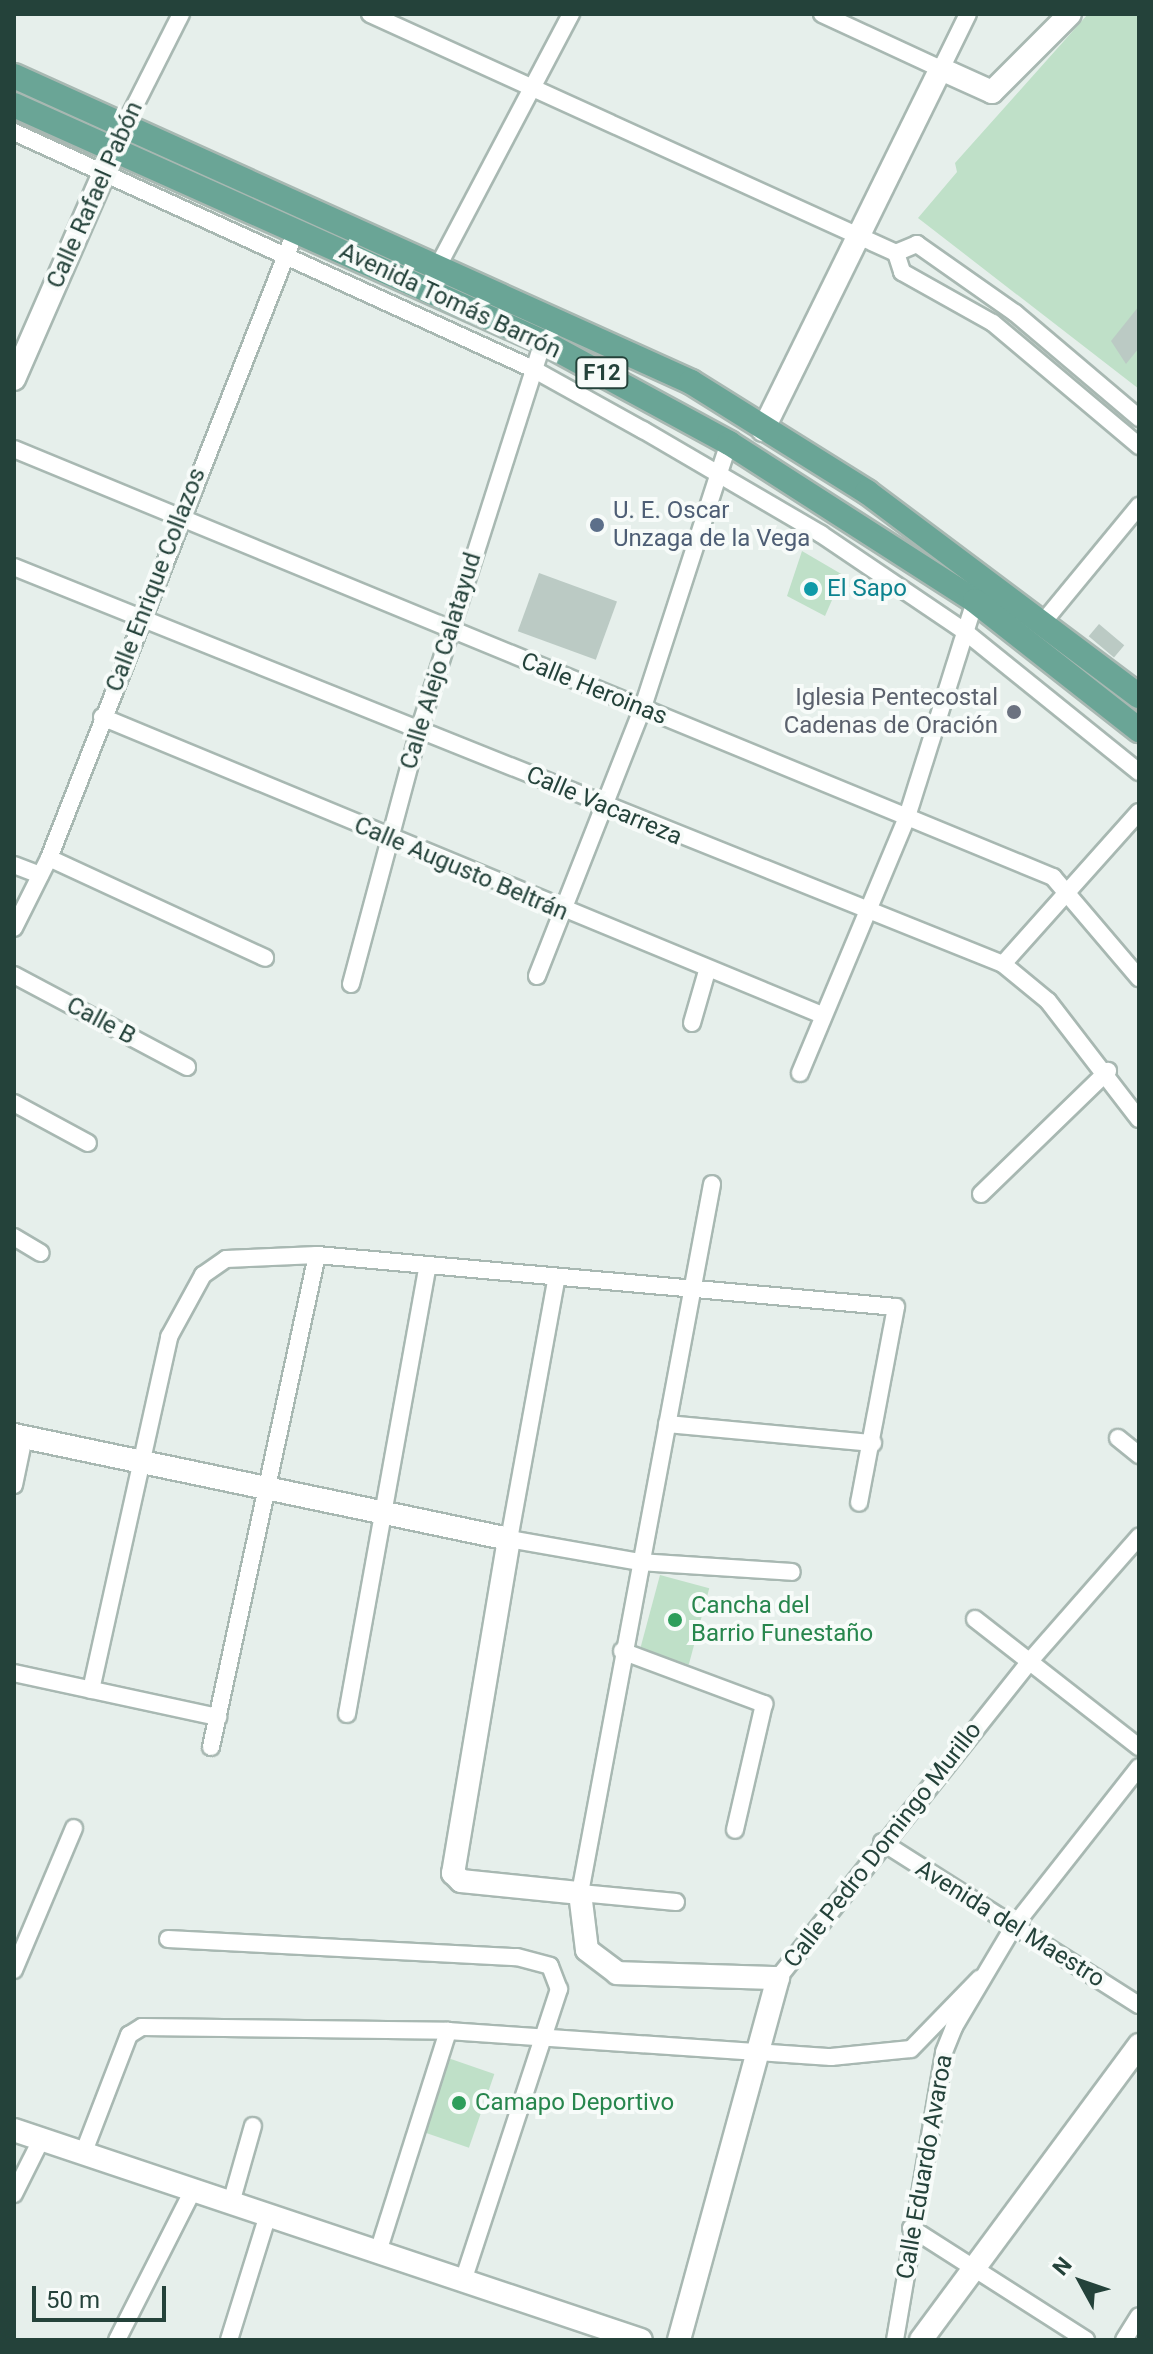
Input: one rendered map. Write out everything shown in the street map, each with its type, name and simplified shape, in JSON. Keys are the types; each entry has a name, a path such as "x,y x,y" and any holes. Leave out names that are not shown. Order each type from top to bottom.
{"main road":[{"name":"Avenida Tomás Barrón","path":"14,76 125,125 435,272 691,382 763,430 867,492 1045,620 1139,696"},
{"name":"Avenida Tomás Barrón","path":"14,105 543,342 729,443 975,601 1139,730"}],"street":[{"name":"Calle Rafael Pabón","path":"14,379 113,147 181,14"},
{"path":"370,14 534,91 860,233 896,253 902,272 993,323 1139,446"},
{"path":"435,272 534,91 571,14"},
{"path":"822,14 992,92 1070,14"},
{"path":"763,430 968,14"},
{"path":"14,132 288,254 531,368 715,472 963,630 1139,772"},
{"name":"Calle Enrique Collazos","path":"14,928 49,858 102,717 143,620 180,516 296,230"},
{"path":"896,253 917,244 1015,313 1139,418"},
{"name":"Calle Alejo Calatayud","path":"351,984 420,727 531,368 543,342"},
{"path":"537,976 566,913 607,808 642,710 715,472 729,443"},
{"name":"Calle Heroinas","path":"14,449 906,820 1053,877 1070,893 1139,978"},
{"path":"1045,620 1139,506"},
{"name":"Calle Vacarreza","path":"14,567 420,727 866,914 1003,964 1048,1001 1108,1071 1139,1119"},
{"path":"800,1073 906,820 963,630 975,601"},
{"name":"Calle Augusto Beltrán","path":"102,717 566,913 822,1015"},
{"path":"1003,964 1070,893 1139,812"},
{"path":"49,858 265,958"},
{"path":"14,865 40,875"},
{"path":"692,1023 707,971"},
{"name":"Calle B","path":"14,975 187,1067"},
{"path":"981,1194 1108,1071"},
{"path":"14,1103 88,1143"},
{"path":"712,1184 622,1651 580,1893 587,1950 617,1973 778,1978"},
{"path":"14,1237 41,1253"},
{"path":"211,1747 264,1489 317,1255"},
{"path":"91,1690 145,1465 169,1337 203,1275 226,1259 317,1255 556,1281 896,1307 873,1443 859,1503"},
{"path":"347,1714 427,1268"},
{"path":"556,1281 450,1864 461,1881 676,1902"},
{"path":"667,1424 873,1443"},
{"path":"14,1485 19,1436 145,1465 384,1511 509,1539 639,1562 792,1572"},
{"path":"1118,1438 1139,1455"},
{"name":"Calle Pedro Domingo Murillo","path":"679,2340 762,2056 778,1978 882,1842 1029,1662 1139,1537"},
{"path":"975,1619 1139,1747"},
{"path":"622,1651 764,1704 735,1830"},
{"path":"14,1673 218,1717"},
{"name":"Calle Eduardo Avaroa","path":"895,2340 911,2228 944,2052 979,1979 1014,1926 1139,1767"},
{"path":"14,1970 74,1828"},
{"name":"Avenida del Maestro","path":"882,1842 1139,2005"},
{"path":"168,1939 517,1957 550,1966 559,1989 463,2281"},
{"path":"83,2154 129,2035 142,2027 448,2031 762,2056 911,2049 979,1979"},
{"path":"378,2252 448,2031"},
{"path":"921,2340 970,2265 1139,2045"},
{"path":"231,2203 253,2126"},
{"path":"14,2130 641,2340"},
{"path":"14,2194 41,2140"},
{"path":"117,2340 193,2190"},
{"path":"229,2340 268,2215"},
{"path":"911,2228 1086,2340"},
{"path":"1124,2340 1139,2316"}],"green space":[{"path":"1088,14 1139,14 1139,389 918,218 957,172 955,163"},
{"path":"802,551 843,575 825,616 787,596"},
{"name":"Cancha del Barrio Funestaño","path":"660,1575 709,1588 689,1665 640,1651"},
{"name":"Camapo Deportivo","path":"448,2058 494,2074 469,2148 423,2132"}],"building":[{"path":"1139,306 1139,348 1126,364 1111,341"},
{"path":"539,573 617,601 596,660 518,631"},
{"path":"1099,624 1124,645 1114,657 1089,636"}],"place":[{"name":"U. E. Oscar Unzaga de la Vega","path":"597,525"},
{"name":"El Sapo","path":"811,589"},
{"name":"Iglesia Pentecostal Cadenas de Oración","path":"1014,712"},
{"name":"Cancha del Barrio Funestaño","path":"675,1620"},
{"name":"Camapo Deportivo","path":"459,2103"}]}
